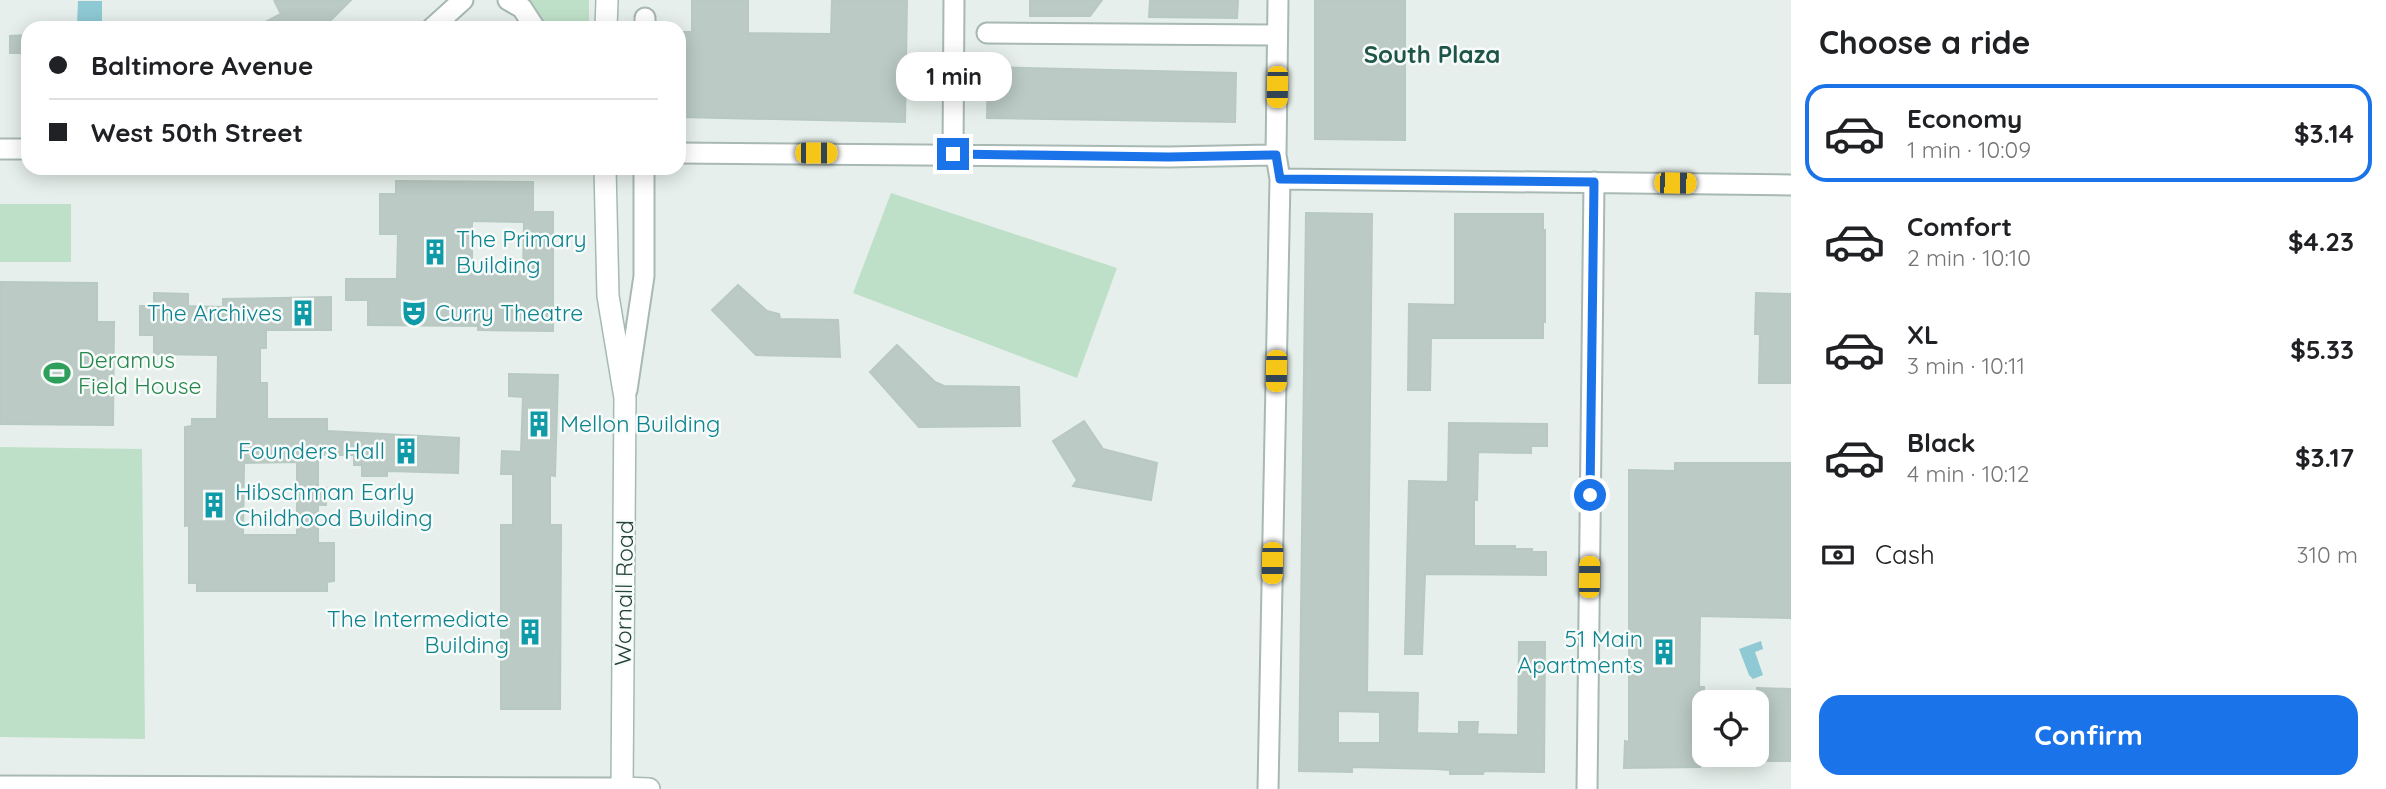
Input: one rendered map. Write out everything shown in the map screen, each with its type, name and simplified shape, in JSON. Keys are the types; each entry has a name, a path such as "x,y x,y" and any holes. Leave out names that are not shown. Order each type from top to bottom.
{"main road":[{"path":"606,21 607,0"},
{"name":"Wornall Road","path":"605,175 608,296 625,398 622,789"},
{"path":"622,789 649,789"}],"street":[{"path":"440,21 463,0"},
{"path":"508,0 522,8 530,21"},
{"path":"953,154 954,0"},
{"path":"1268,789 1280,179 1276,155 1278,0"},
{"path":"987,33 1277,35"},
{"path":"0,149 21,149"},
{"path":"686,153 1169,157 1276,155"},
{"name":"Wornall Road","path":"625,398 644,276 644,175"},
{"path":"1280,179 1791,185"},
{"path":"1587,789 1594,182"},
{"path":"0,786 622,789"}],"green space":[{"path":"528,0 589,0 589,21 541,21"},
{"path":"891,193 1117,268 1077,378 853,293"},
{"path":"0,204 71,204 71,262 0,262"},
{"path":"0,447 142,449 145,739 0,737"}],"water":[{"path":"78,1 102,1 102,21 77,21"},
{"path":"1761,641 1763,649 1755,652 1763,675 1753,679 1739,649"}],"building":[{"path":"274,0 351,0 330,21 267,21 281,14"},
{"path":"692,0 748,0 748,33 831,34 832,0 907,0 905,122 686,117 686,32 692,32"},
{"path":"1030,0 1102,0 1090,16 1030,16"},
{"path":"1150,0 1238,0 1237,18 1149,17"},
{"path":"1315,0 1405,0 1405,140 1315,139"},
{"path":"21,35 21,53 10,53 10,36"},
{"path":"988,67 1236,73 1235,122 987,118"},
{"name":"The Primary Building","path":"396,181 533,182 533,212 553,212 553,331 478,330 478,326 368,325 368,300 346,300 346,279 397,279 398,234 380,234 380,194 396,194","holes":["472,221 524,222 523,272 472,271"]},
{"path":"1306,213 1372,214 1367,692 1418,693 1417,733 1459,734 1459,722 1478,722 1477,734 1518,735 1519,642 1545,642 1544,772 1484,771 1483,774 1450,774 1450,770 1436,769 1352,767 1352,772 1299,771","holes":["1338,711 1380,712 1380,743 1338,743"]},
{"path":"1455,214 1543,214 1543,338 1431,338 1430,390 1408,390 1409,304 1455,305"},
{"name":"Deramus Field House","path":"0,282 97,283 97,322 114,322 113,425 0,424"},
{"path":"738,285 767,311 779,314 780,319 838,320 840,357 756,355 712,310"},
{"path":"154,293 188,294 188,306 223,307 223,299 331,297 331,330 266,330 266,348 260,348 260,383 267,383 267,419 327,419 327,431 459,438 458,473 387,471 387,476 362,476 362,465 354,465 354,455 318,455 318,489 326,488 326,505 318,505 318,543 334,543 334,581 327,582 327,591 197,591 197,583 189,583 189,525 185,526 185,427 192,426 192,419 217,419 218,355 154,354 154,335 140,335 140,306 154,306","holes":["297,462 297,535 243,535 244,463"]},
{"path":"1756,293 1791,294 1791,383 1759,383 1760,334 1755,334"},
{"path":"897,345 935,382 944,386 1019,387 1020,426 919,427 870,372"},
{"name":"The Intermediate Building","path":"509,374 558,375 555,476 550,475 550,525 561,525 560,709 501,709 501,525 513,525 513,474 501,474 502,451 521,452 523,397 509,396"},
{"path":"1084,421 1103,449 1157,463 1151,500 1073,486 1077,480 1053,441"},
{"path":"1449,423 1547,424 1547,446 1531,446 1531,453 1478,452 1477,500 1474,500 1474,546 1515,546 1515,549 1546,552 1546,575 1425,574 1422,654 1405,654 1409,481 1448,482"},
{"name":"51 Main Apartments","path":"1675,463 1791,463 1791,618 1700,616 1699,687 1704,687 1704,690 1692,690 1692,767 1700,767 1624,768 1625,741 1629,742 1629,470 1675,471"},
{"path":"1791,689 1791,761 1769,761 1769,690 1757,690"}],"place":[{"name":"The Primary Building","path":"435,252"},
{"name":"The Archives","path":"303,313"},
{"name":"Curry Theatre","path":"414,313"},
{"name":"Deramus Field House","path":"57,373"},
{"name":"Mellon Building","path":"539,424"},
{"name":"Founders Hall","path":"406,451"},
{"name":"Hibschman Early Childhood Building","path":"214,505"},
{"name":"The Intermediate Building","path":"530,632"},
{"name":"51 Main Apartments","path":"1664,652"}],"district":[{"name":"South Plaza","path":"1432,55"}],"route":[{"path":"953,154 1169,157 1276,155 1280,179 1594,182 1590,495"}]}
